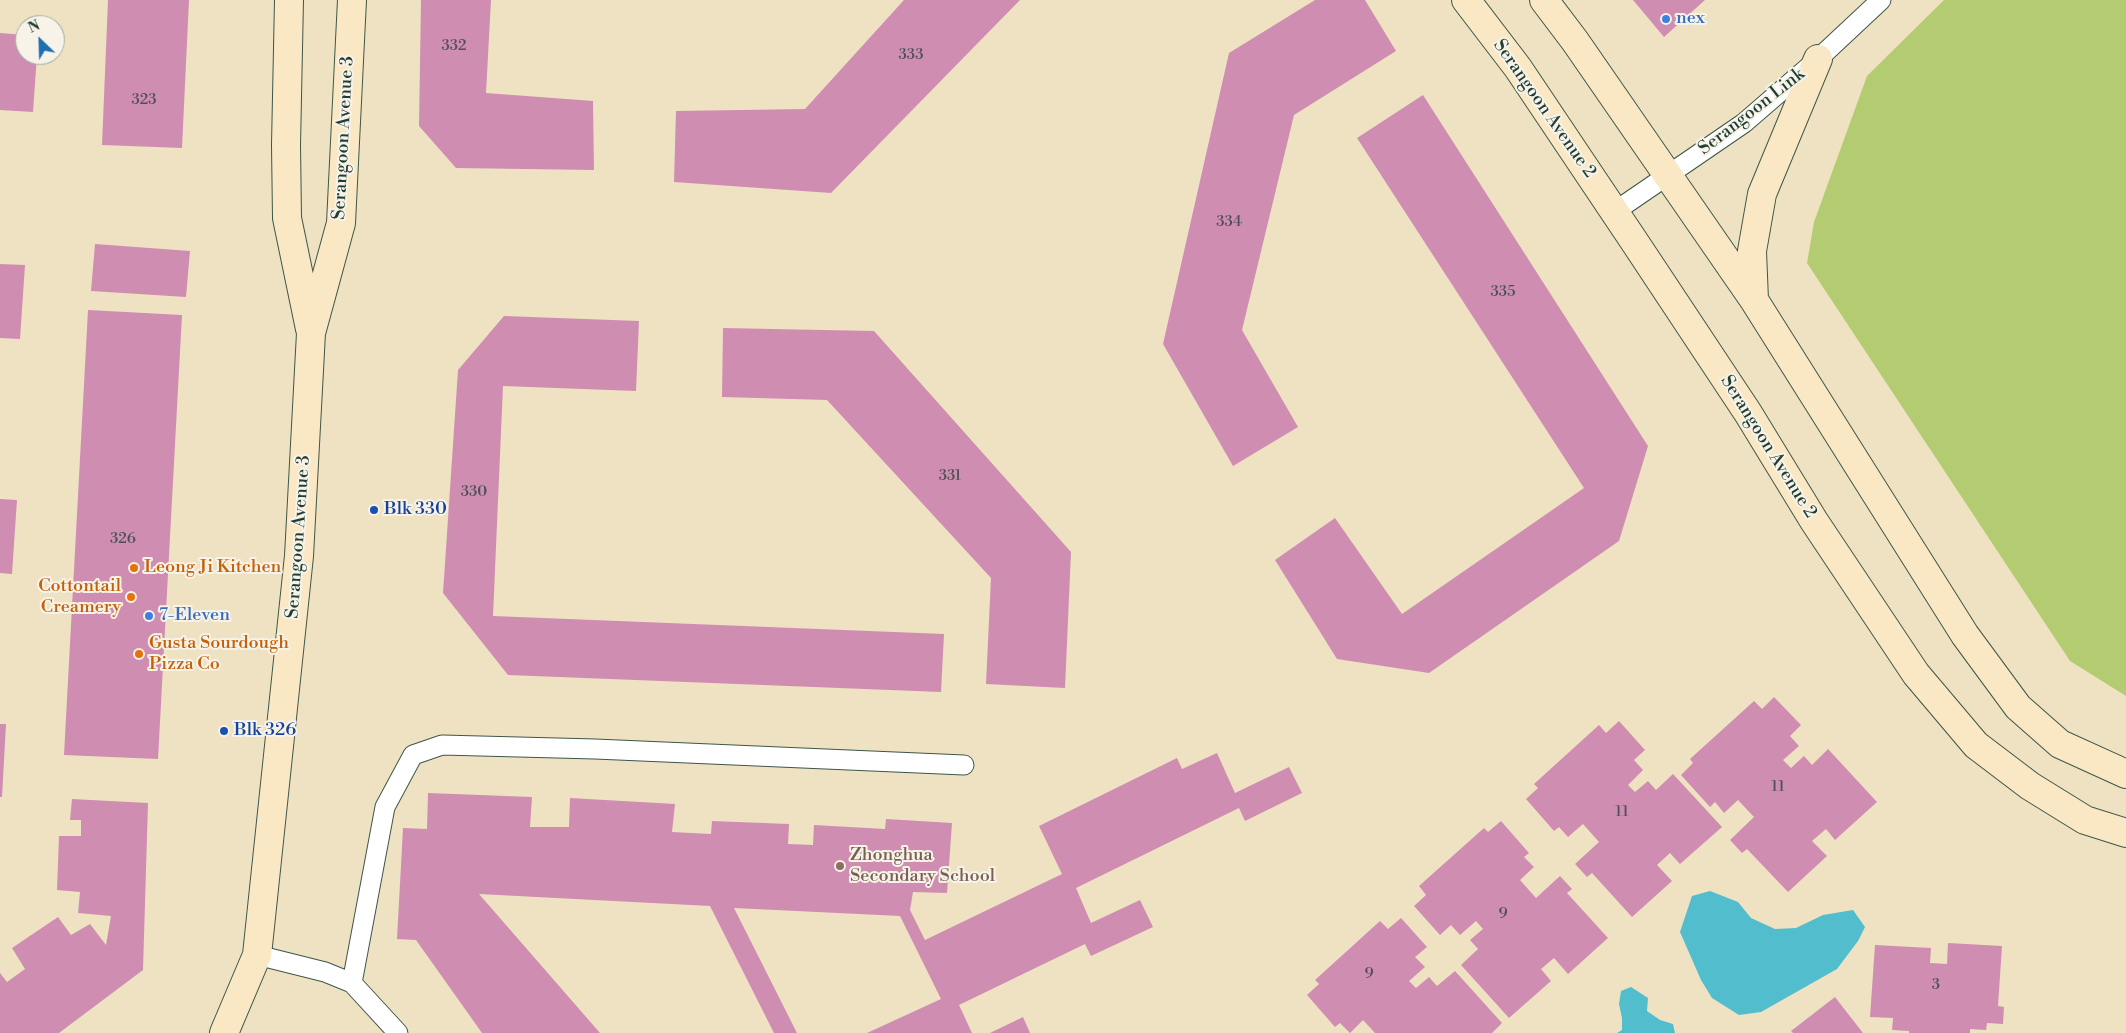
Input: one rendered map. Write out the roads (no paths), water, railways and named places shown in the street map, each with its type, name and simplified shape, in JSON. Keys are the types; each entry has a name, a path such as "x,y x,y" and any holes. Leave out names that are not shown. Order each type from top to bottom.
{"main road":[{"name":"Serangoon Avenue 3","path":"289,0 286,145 287,218 311,333"},
{"name":"Serangoon Avenue 3","path":"224,1033 257,955 299,556 311,333 341,223 352,0"},
{"name":"Serangoon Avenue 2","path":"1466,0 1518,68 1748,413 1814,521 1916,674 1976,744 2030,786 2085,820 2126,832"},
{"path":"1544,0 1575,41 1754,300 1965,636 2018,708 2060,744 2126,774"},
{"path":"1754,300 1752,251 1762,194 1818,59"}],"lane":[{"name":"Serangoon Link","path":"1614,212 1744,123 1818,59 1881,0"},
{"path":"352,982 385,807 413,755 442,745 595,749 964,765"},
{"path":"257,955 326,972 352,982 398,1033"}],"water":[{"path":"1710,891 1738,902 1751,918 1775,929 1796,928 1823,915 1853,910 1865,927 1858,941 1837,969 1761,1012 1739,1015 1712,998 1701,980 1680,932 1692,896"},
{"path":"1631,987 1648,998 1647,1011 1660,1020 1673,1024 1675,1033 1617,1033 1622,1030 1619,1004 1621,991"}],"place":[{"name":"nex","path":"1666,19"},
{"name":"Blk 330","path":"374,510"},
{"name":"Leong Ji Kitchen","path":"134,568"},
{"name":"Cottontail Creamery","path":"131,597"},
{"name":"7-Eleven","path":"149,616"},
{"name":"Gusta Sourdough Pizza Co","path":"139,654"},
{"name":"Blk 326","path":"224,731"},
{"name":"Zhonghua Secondary School","path":"840,866"}]}
